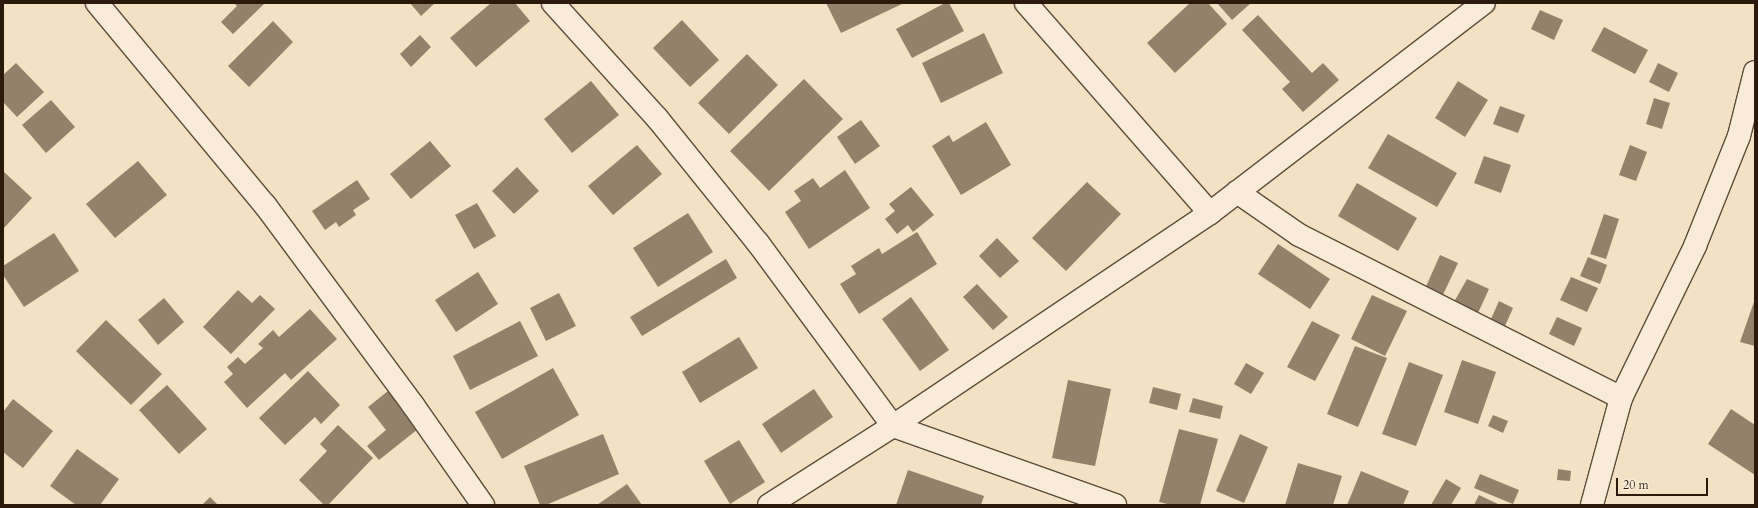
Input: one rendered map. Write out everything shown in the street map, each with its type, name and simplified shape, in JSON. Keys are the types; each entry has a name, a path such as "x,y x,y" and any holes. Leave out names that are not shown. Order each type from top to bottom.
{"street":[{"path":"97,3 265,205 413,405 483,505"},
{"path":"552,3 657,118 753,237 893,426 1115,505"},
{"path":"1026,3 1210,213"},
{"path":"769,505 893,426 1210,213 1484,3"},
{"path":"1592,505 1621,398 1649,346 1695,246 1739,136 1755,72"},
{"path":"1237,192 1299,235 1621,398"}],"building":[{"path":"234,3 265,3 233,34 221,22 237,6"},
{"path":"410,3 435,3 421,16"},
{"path":"491,3 515,3 530,21 476,67 450,38"},
{"path":"826,3 904,3 841,33"},
{"path":"945,3 949,3 964,31 912,58 896,29"},
{"path":"1190,3 1208,3 1227,24 1175,73 1147,43"},
{"path":"1217,3 1251,3 1232,20"},
{"path":"1540,10 1563,20 1554,40 1531,29"},
{"path":"1258,15 1312,73 1323,63 1339,80 1303,112 1282,89 1290,82 1242,30"},
{"path":"682,20 719,60 690,87 653,48"},
{"path":"273,21 293,42 249,87 228,66"},
{"path":"1604,27 1648,50 1635,74 1591,51"},
{"path":"984,33 1003,73 941,103 922,63"},
{"path":"420,35 431,47 411,67 400,54"},
{"path":"747,54 778,85 729,134 698,103"},
{"path":"16,63 44,92 17,117 3,102 3,75"},
{"path":"1658,63 1678,73 1669,92 1649,82"},
{"path":"804,79 843,119 769,191 730,151"},
{"path":"591,81 619,115 572,153 544,119"},
{"path":"1458,81 1488,100 1465,137 1435,118"},
{"path":"1654,98 1670,103 1662,129 1646,124"},
{"path":"51,100 75,127 46,153 22,125"},
{"path":"1500,106 1525,115 1518,133 1493,124"},
{"path":"861,120 880,146 855,164 837,137"},
{"path":"986,122 1011,165 961,195 932,146 949,135 953,142"},
{"path":"1388,134 1457,173 1437,207 1368,168"},
{"path":"430,141 451,166 411,199 390,174"},
{"path":"637,145 662,174 613,215 588,186"},
{"path":"1630,145 1647,152 1636,181 1619,175"},
{"path":"1484,156 1511,165 1501,193 1474,183"},
{"path":"138,161 167,195 115,238 86,204"},
{"path":"517,167 539,191 514,214 492,191"},
{"path":"845,170 870,208 809,249 785,212 801,201 794,191 813,178 820,188"},
{"path":"3,171 32,198 3,229"},
{"path":"357,180 370,199 353,210 356,215 339,227 336,222 325,230 312,211"},
{"path":"1087,182 1121,214 1066,271 1032,238"},
{"path":"1357,183 1417,218 1398,251 1338,216"},
{"path":"911,187 934,215 913,232 908,225 897,234 885,219 895,211 889,204"},
{"path":"477,203 496,236 474,249 455,215"},
{"path":"688,213 713,252 658,287 633,248"},
{"path":"1604,214 1619,219 1606,259 1590,254"},
{"path":"917,232 937,264 859,314 840,284 856,274 851,266 879,248 882,254"},
{"path":"54,233 79,271 24,307 3,275 3,266"},
{"path":"997,238 1019,261 1000,278 979,256"},
{"path":"1278,244 1330,279 1310,309 1258,274"},
{"path":"1440,255 1458,263 1441,299 1424,291"},
{"path":"1588,257 1607,265 1600,284 1580,276"},
{"path":"726,259 737,278 642,336 630,317"},
{"path":"478,272 498,304 456,332 435,300"},
{"path":"1571,277 1598,288 1587,312 1560,300"},
{"path":"1467,279 1489,289 1478,313 1454,302"},
{"path":"977,284 1008,317 993,330 963,297"},
{"path":"238,290 252,303 260,295 275,309 231,354 203,327"},
{"path":"559,293 576,326 546,341 530,308"},
{"path":"1372,295 1407,311 1385,356 1351,339"},
{"path":"911,297 949,350 920,371 882,319"},
{"path":"164,298 184,322 158,345 138,320"},
{"path":"1755,299 1755,346 1740,342"},
{"path":"1499,301 1513,308 1505,326 1491,319"},
{"path":"310,309 337,339 291,380 285,373 247,408 224,382 233,374 227,367 238,357 245,364 263,348 258,344 273,330 279,337"},
{"path":"1557,317 1582,328 1574,346 1549,334"},
{"path":"106,320 162,374 131,405 76,351"},
{"path":"520,321 538,356 470,390 453,356"},
{"path":"1312,321 1340,335 1315,381 1287,367"},
{"path":"739,337 758,368 700,403 682,372"},
{"path":"1355,346 1387,358 1358,427 1327,414"},
{"path":"1462,360 1496,372 1478,424 1444,412"},
{"path":"1409,362 1443,375 1416,446 1382,434"},
{"path":"1246,363 1264,373 1251,394 1234,384"},
{"path":"553,368 579,415 502,459 475,412"},
{"path":"308,371 340,405 321,424 315,417 285,445 259,418"},
{"path":"1068,380 1111,389 1095,466 1052,458"},
{"path":"167,385 207,429 179,454 139,410"},
{"path":"1153,387 1181,394 1177,410 1149,403"},
{"path":"814,389 833,417 781,453 762,424"},
{"path":"388,391 418,429 379,460 367,446 386,430 368,407"},
{"path":"1193,398 1223,406 1220,419 1189,412"},
{"path":"13,399 53,431 23,468 3,452 3,412"},
{"path":"1731,409 1755,425 1755,475 1708,444"},
{"path":"1493,415 1508,421 1503,433 1488,426"},
{"path":"338,425 373,458 328,505 324,505 299,480 327,451 320,444"},
{"path":"1179,429 1218,439 1200,505 1171,505 1159,502"},
{"path":"603,434 619,474 546,505 540,505 524,466"},
{"path":"1240,434 1268,447 1244,503 1216,491"},
{"path":"739,440 765,482 730,504 704,461"},
{"path":"77,449 119,479 100,505 76,505 50,486"},
{"path":"1298,463 1342,476 1333,505 1285,505"},
{"path":"1558,469 1571,471 1570,481 1557,480"},
{"path":"908,470 984,496 981,505 896,505"},
{"path":"1361,471 1409,491 1403,505 1347,505"},
{"path":"1480,474 1519,490 1513,504 1474,488"},
{"path":"1446,479 1461,488 1451,505 1431,505"},
{"path":"627,484 642,505 597,505"},
{"path":"1479,495 1500,505 1474,505"},
{"path":"210,497 218,505 202,505"}]}
